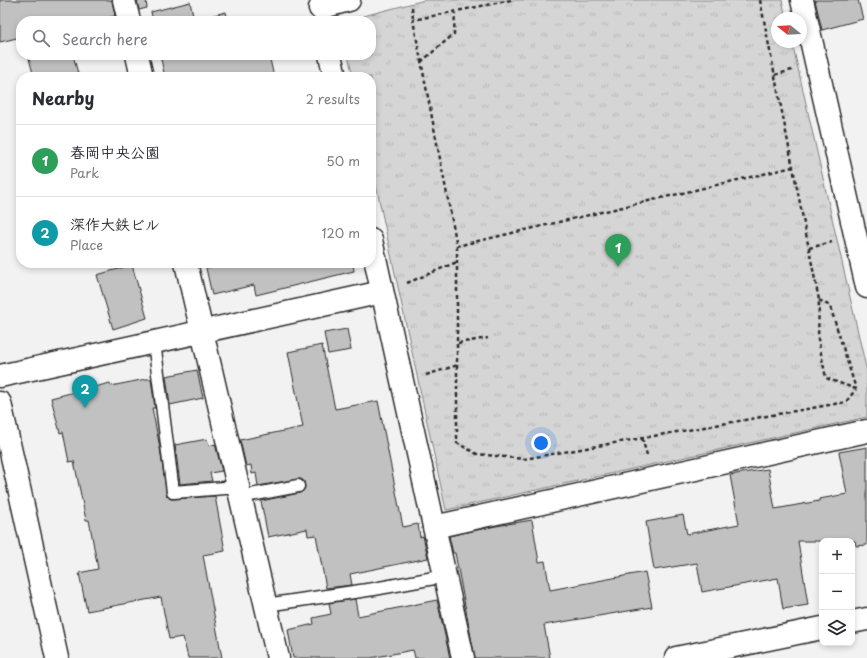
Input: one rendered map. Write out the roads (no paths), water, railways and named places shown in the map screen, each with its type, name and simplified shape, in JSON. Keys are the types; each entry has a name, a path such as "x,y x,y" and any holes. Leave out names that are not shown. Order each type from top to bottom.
{"street":[{"path":"124,0 128,16"},
{"path":"320,10 349,0"},
{"path":"802,0 854,240 867,287"},
{"path":"138,60 141,72"},
{"path":"331,60 334,72"},
{"path":"376,264 463,658"},
{"path":"187,268 278,658"},
{"path":"0,376 382,292"},
{"path":"0,403 57,658"},
{"path":"434,527 867,431"},
{"path":"855,621 867,619"},
{"path":"676,658 699,656 819,629"}],"lane":[{"path":"154,342 173,492 239,492 298,486"},
{"path":"266,605 374,589 445,576"}],"place":[{"name":"春岡中央公園","path":"618,267"},
{"name":"深作大鉄ビル","path":"85,408"}]}
